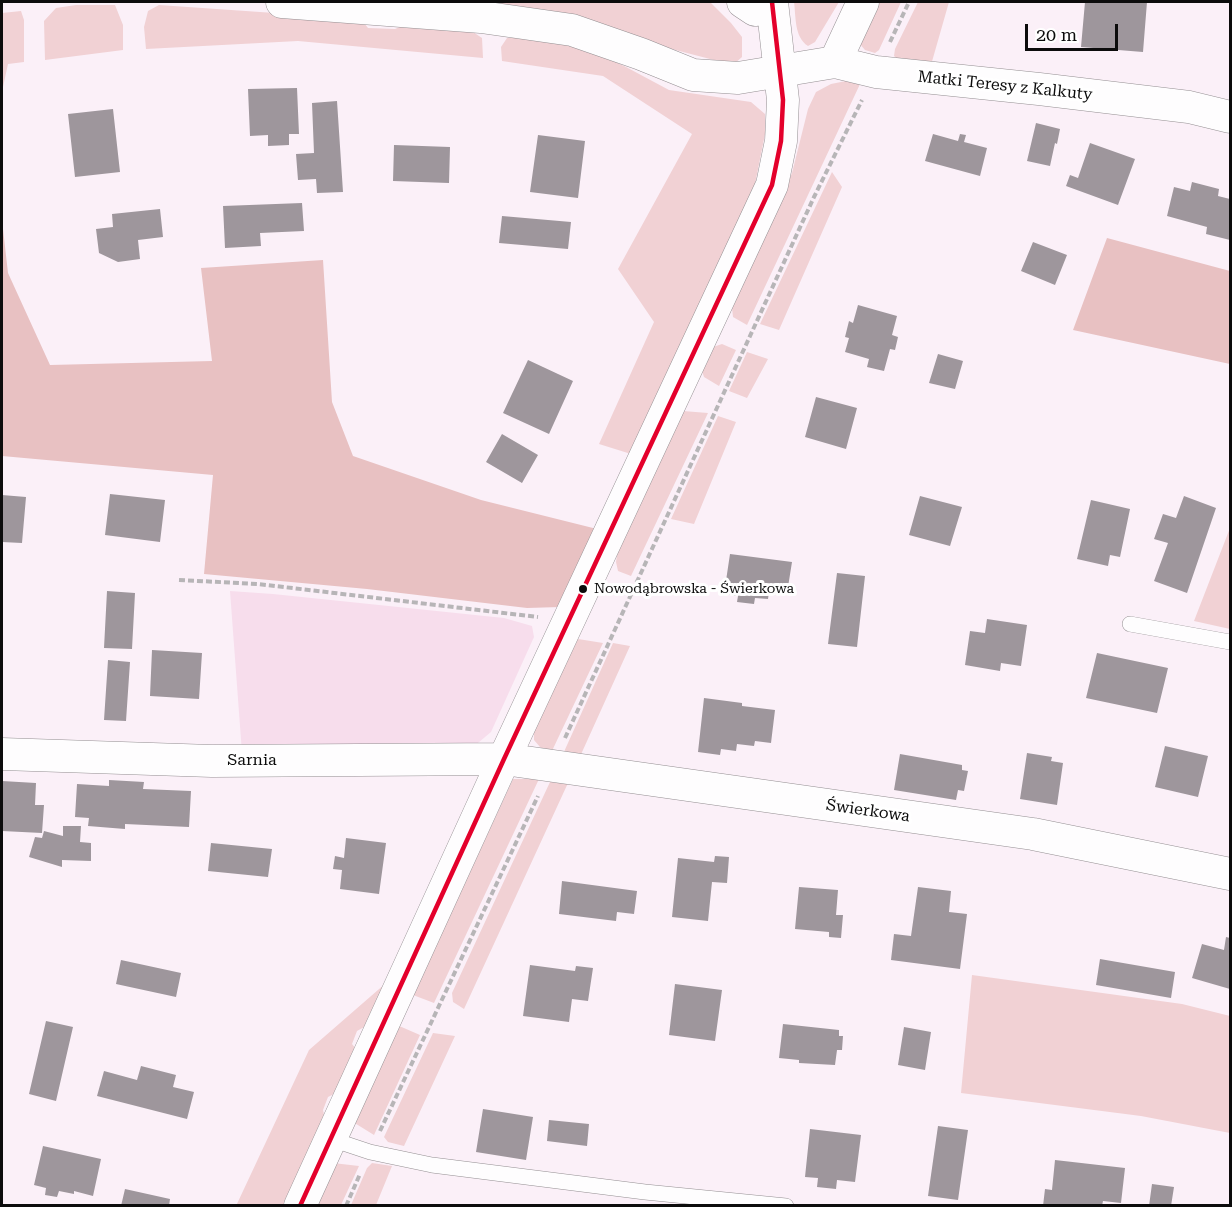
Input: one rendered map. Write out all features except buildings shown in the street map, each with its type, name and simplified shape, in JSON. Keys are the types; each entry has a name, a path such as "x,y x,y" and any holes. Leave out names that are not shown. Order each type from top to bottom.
{"street":[{"name":"Matki Teresy z Kalkuty","path":"282,2 481,17 572,30 693,75 738,78 835,62 876,72 1189,107 1230,117"},
{"path":"835,62 863,2"},
{"path":"300,1206 504,759 772,185 781,141 783,100 780,72 755,4"},
{"name":"Sarnia","path":"2,754 212,761 504,759"},
{"name":"Świerkowa","path":"504,759 1033,834 1230,874"}],"lane":[{"path":"1130,624 1230,642"},
{"path":"331,1139 370,1152 432,1165 645,1192 786,1206"}],"path":[{"path":"346,1206 814,197 909,2"},
{"path":"179,580 258,584 568,621"}],"shaded area":[{"path":"395,2 710,2 742,37 742,57 733,65 641,41"},
{"path":"794,2 839,2 815,42 808,46 798,32"},
{"path":"874,2 901,2 879,50 875,53 865,50 859,43"},
{"path":"918,2 949,2 931,65 901,62 894,56 895,49"},
{"path":"76,5 115,5 123,25 123,50 45,60 44,21 56,8"},
{"path":"159,5 361,19 368,28 395,29 412,22 470,30 482,38 483,58 298,41 146,49 144,27 148,11"},
{"path":"21,11 24,20 24,62 8,64 2,87 2,13"},
{"path":"531,36 591,50 669,90 751,102 765,114 765,134 755,184 631,454 599,444 654,322 618,269 692,134 603,76 502,61 501,47 507,38"},
{"path":"846,81 861,82 747,325 733,317 732,308 792,173 808,109 816,92 831,84"},
{"path":"832,172 842,187 779,330 760,324"},
{"path":"2,220 8,273 50,365 212,361 201,268 323,260 332,402 353,456 481,500 597,529 560,607 527,608 367,589 204,574 213,475 2,456"},
{"path":"1107,238 1230,271 1230,364 1073,330"},
{"path":"722,344 736,350 719,386 704,377 702,371 713,347"},
{"path":"747,352 768,359 747,398 729,391"},
{"path":"683,411 708,413 631,576 618,571 616,562 619,542"},
{"path":"718,416 736,422 694,524 671,519"},
{"path":"1230,528 1230,629 1194,621"},
{"path":"230,591 504,618 532,626 534,637 491,732 472,748 242,753"},
{"path":"578,639 603,643 551,753 540,747 534,740 534,728"},
{"path":"613,643 630,646 578,761 563,754"},
{"path":"513,779 539,779 434,1003 413,995"},
{"path":"550,782 568,783 464,1009 453,1002 452,993"},
{"path":"972,975 1182,1004 1230,1016 1230,1133 1141,1116 961,1093"},
{"path":"386,983 366,1026 357,1031 352,1044 356,1049 338,1092 328,1097 323,1110 325,1119 284,1205 236,1206 309,1050"},
{"path":"397,1025 420,1035 374,1135 353,1122"},
{"path":"433,1033 455,1036 404,1146 388,1142 384,1137"},
{"path":"333,1163 359,1166 341,1205 314,1206"},
{"path":"372,1163 392,1166 376,1205 351,1205 367,1168"}],"transit line":[{"path":"300,1206 504,759 772,185 781,141 783,100 772,2"}],"place":[{"name":"Nowodąbrowska - Świerkowa","path":"583,589"}]}
